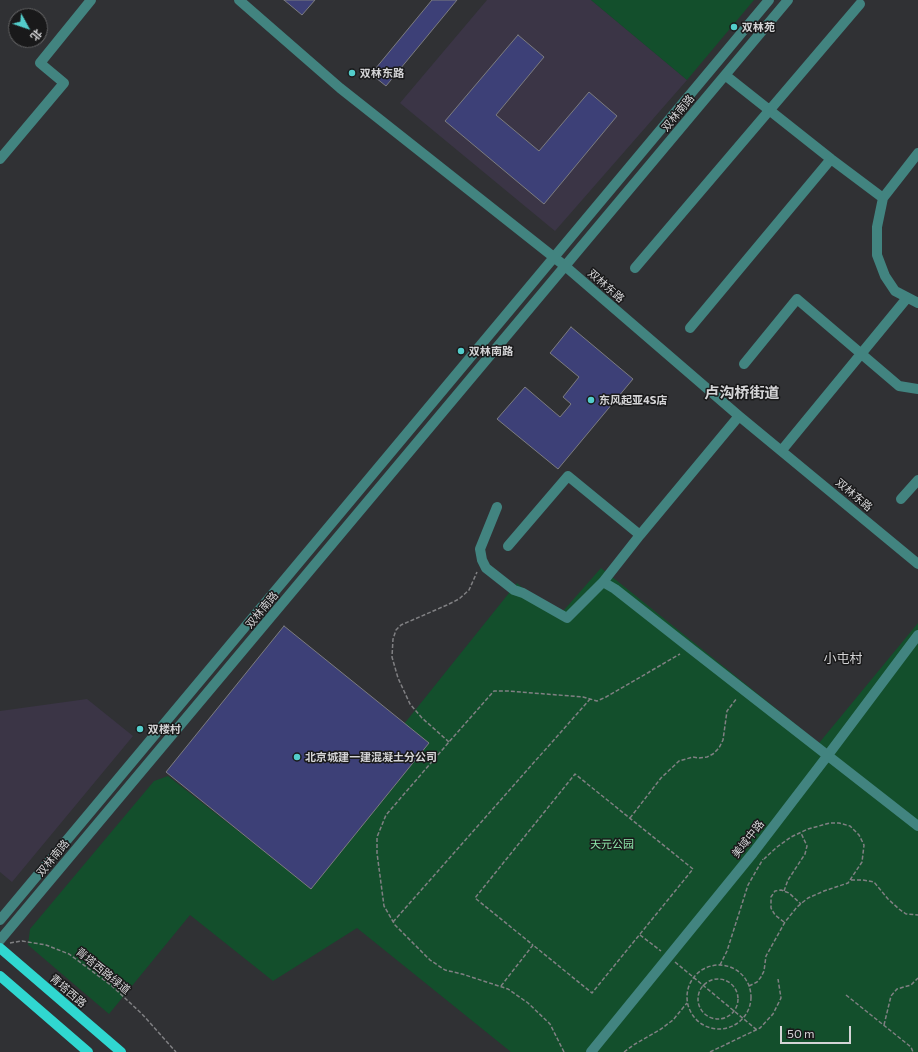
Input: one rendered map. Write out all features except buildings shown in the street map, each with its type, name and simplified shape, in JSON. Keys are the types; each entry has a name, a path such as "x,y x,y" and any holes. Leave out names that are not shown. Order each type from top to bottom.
{"main road":[{"name":"青塔西路","path":"2,944 121,1052"},
{"path":"0,976 88,1052"}],"street":[{"path":"0,159 64,83 40,62 91,0"},
{"name":"双林东路","path":"239,0 340,88 565,266 739,416 918,564"},
{"name":"双林南路","path":"0,920 769,0"},
{"name":"双林南路","path":"2,944 788,0"},
{"path":"635,268 768,110 860,4"},
{"path":"725,75 768,110 883,198"},
{"path":"918,153 883,198 878,227 877,255 885,276 895,291 918,303"},
{"path":"690,328 831,159"},
{"path":"782,450 907,298"},
{"path":"744,364 797,299 899,386 918,389"},
{"path":"498,507 480,549 482,560 486,568 514,590 523,593 568,618 603,582 739,416"},
{"path":"508,546 568,476 640,535"},
{"path":"901,499 918,480"},
{"path":"603,582 745,690 918,826"},
{"name":"美域中路","path":"591,1052 753,853 918,635"}],"path":[{"path":"449,742 422,718 410,704 398,678 392,656 393,639 396,630 401,624 447,605 458,599 469,590 482,560"},
{"path":"564,1052 550,1024 528,1003 508,989 445,970 430,960 393,922 384,906 377,853 377,837 386,815 494,691 508,690 582,697 597,700 606,697 690,648"},
{"path":"630,818 661,778 679,761 707,757 719,748 723,740 727,711 732,703 745,690"},
{"path":"393,922 590,699"},
{"path":"575,774 693,868 640,935 592,993 475,898 575,774"},
{"path":"720,965 727,951 748,885 764,859 790,837 800,832 819,826 839,823 850,826 859,835 864,846 862,862 851,880 848,883 808,898 801,904 785,922 766,956 764,971 761,977 757,982 749,986"},
{"path":"784,891 788,880 805,854 807,846 804,837 800,832"},
{"path":"753,853 764,859"},
{"path":"851,880 874,882 888,899 899,909 906,914 918,915"},
{"path":"785,922 775,915 771,908 771,896 775,891 784,891 801,904"},
{"path":"640,935 669,957 757,1030"},
{"name":"青塔西路绿道","path":"2,944 22,941 46,945 69,954 112,986 142,1014 176,1052"},
{"path":"500,986 533,945"},
{"path":"713,965 733,968 742,974 749,986 751,992 751,1002 748,1012 733,1026 724,1029 712,1029 702,1025 693,1018 687,1003 686,997 688,985 693,977 702,968 713,965"},
{"path":"884,1025 891,996 897,990 911,985 918,978"},
{"path":"715,979 728,981 736,991 738,997 734,1011 725,1018 719,1019 706,1016 701,1011 697,998 703,985 708,981 715,979"},
{"path":"710,1052 757,1030 773,1014 781,998 778,979"},
{"path":"846,996 911,1047 912,1052"},
{"path":"624,1052 673,1020 687,1003"}],"shaded area":[{"path":"487,0 591,0 687,80 555,231 400,103"},
{"path":"87,699 133,736 12,882 0,872 0,711"}],"green space":[{"path":"591,0 754,0 687,80"},
{"name":"天元公园","path":"601,568 819,743 918,623 918,1052 511,1052 357,928 273,981 190,915 109,1014 28,945 30,929 154,781 168,776 311,888 404,724 517,583 557,618"}],"place":[{"name":"双林苑","path":"734,27"},
{"name":"双林东路","path":"352,73"},
{"name":"双林南路","path":"461,351"},
{"name":"东风起亚4S店","path":"591,400"},
{"name":"双楼村","path":"140,729"},
{"name":"北京城建一建混凝土分公司","path":"297,757"}],"district":[{"name":"卢沟桥街道","path":"742,393"},
{"name":"小屯村","path":"843,659"}]}
